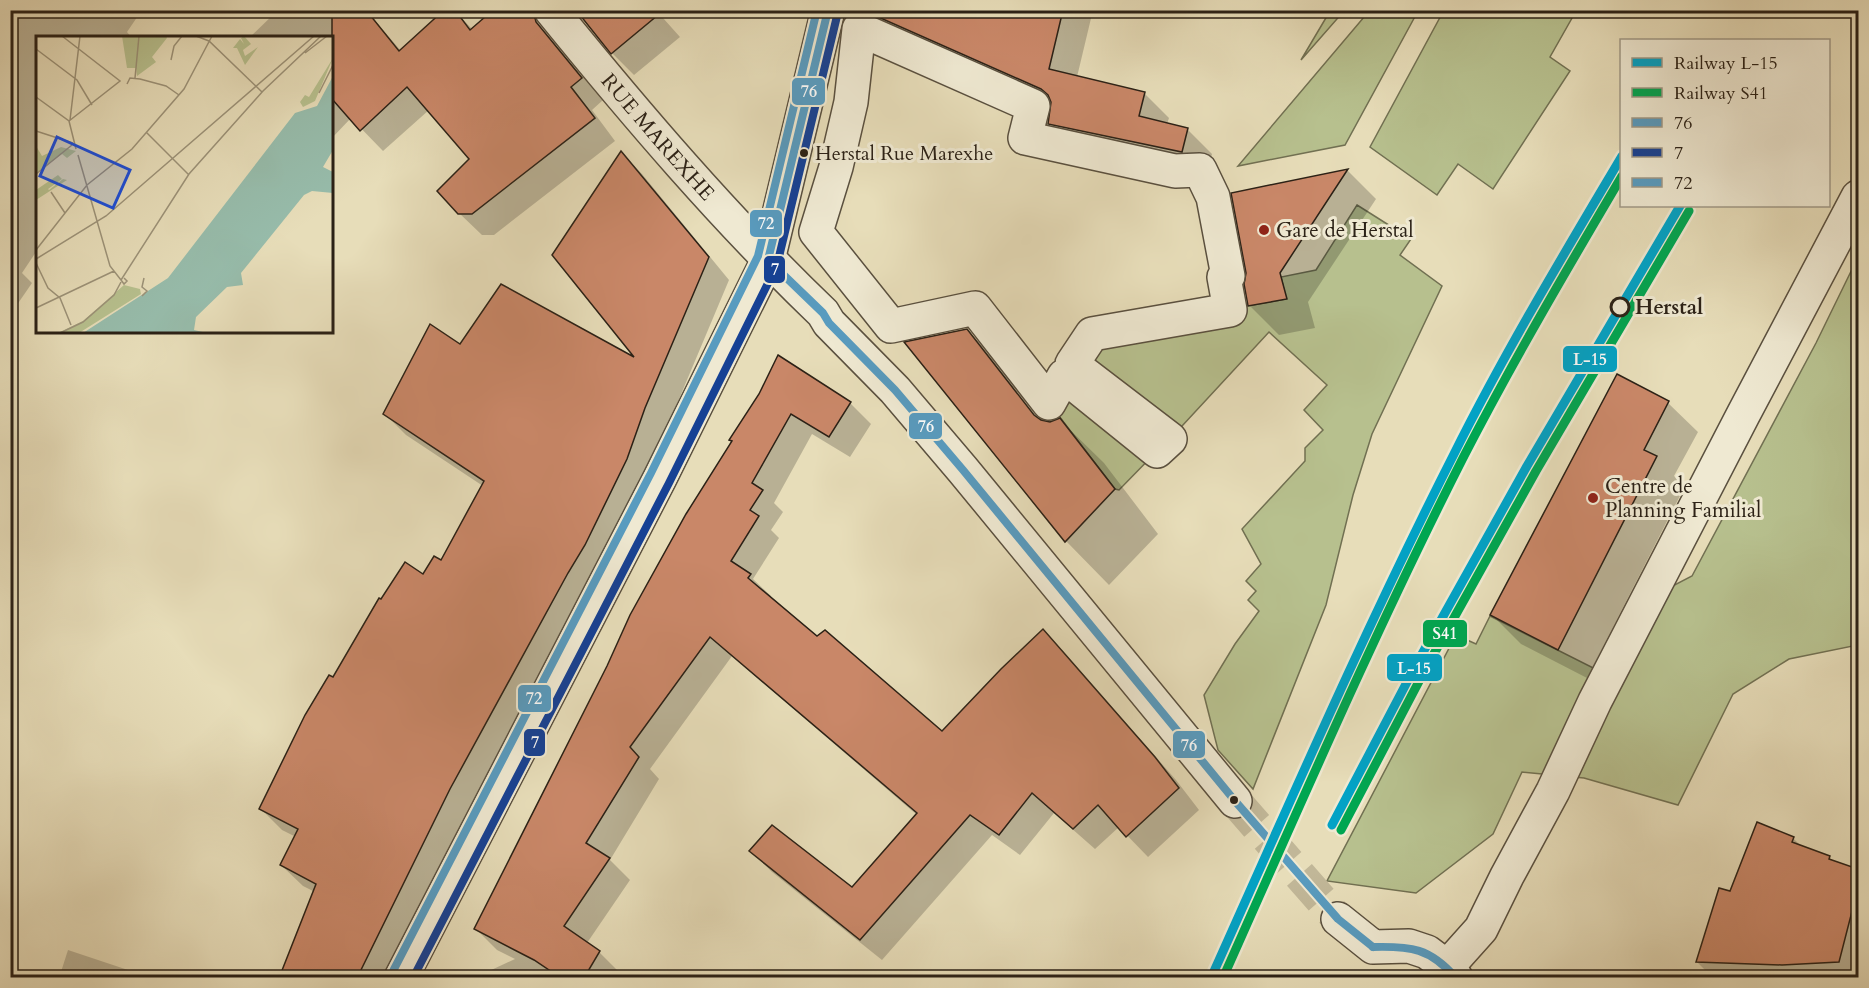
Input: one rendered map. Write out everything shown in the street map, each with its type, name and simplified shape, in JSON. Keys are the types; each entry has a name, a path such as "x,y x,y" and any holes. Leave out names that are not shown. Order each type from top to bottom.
{"street":[{"name":"RUE MAREXHE","path":"552,10 687,172 768,260 824,313 829,323 895,390 1235,801"},
{"path":"401,978 660,478 768,260 828,10"},
{"path":"858,28 1033,106 1025,138 1175,171 1200,170 1213,197 1228,276 1224,277 1230,310 1092,334 1072,364 1170,439 1157,451 1064,376 1049,403 975,308 891,326 816,232 836,167 851,102 858,28"},
{"path":"1338,919 1372,947 1409,946 1426,952 1451,972 1481,929 1553,791 1595,701 1858,197"}],"green space":[{"path":"1370,10 1418,11 1345,145 1238,166"},
{"path":"1444,10 1576,11 1550,57 1570,71 1493,189 1458,164 1437,195 1370,147"},
{"path":"1330,11 1344,11 1301,60"},
{"path":"1357,205 1411,239 1400,255 1442,286 1372,434 1353,495 1326,605 1253,789 1218,750 1204,695 1235,644 1259,611 1248,600 1256,591 1246,581 1261,564 1242,529 1305,461 1305,448 1323,430 1304,410 1327,385 1269,332 1170,439 1072,364 1092,334 1286,299 1281,277 1316,270"},
{"path":"1858,257 1858,645 1789,659 1733,694 1678,805 1584,778 1522,772 1493,834 1416,893 1327,881 1456,635 1476,644 1490,616 1617,680 1661,592 1692,576 1816,343"},
{"path":"1064,376 1157,451 1119,490 1115,489 1049,403"}],"building":[{"path":"332,10 366,10 399,51 444,10 455,10 470,30 493,10 533,10 536,22 582,78 571,87 595,118 472,214 458,214 437,191 469,159 407,87 360,131 333,100"},
{"path":"576,10 664,10 611,54"},
{"path":"860,10 1063,10 1049,69 1145,92 1139,116 1188,128 1182,152 1048,124 1051,102 1048,95 1041,89"},
{"path":"621,151 709,257 645,408 627,459 585,545 450,789 357,978 279,978 316,884 280,865 298,829 259,809 305,715 329,675 333,677 379,598 381,599 405,562 423,574 434,556 441,560 484,481 383,414 430,324 460,344 501,284 634,357 552,255"},
{"name":"Gare de Herstal","path":"1348,169 1280,273 1287,299 1248,306 1244,284 1246,273 1231,193"},
{"path":"967,329 1034,415 1050,422 1060,418 1115,489 1065,542 904,342"},
{"path":"778,355 851,402 829,437 791,414 752,483 763,490 750,510 759,516 731,561 751,574 748,578 817,636 825,630 942,731 1043,629 1155,757 1179,788 1126,837 1098,805 1073,829 1032,793 999,835 970,815 860,940 749,851 772,825 852,887 917,813 710,637 630,747 639,757 586,843 610,858 564,926 600,951 584,978 561,978 534,960 474,929 607,666 630,615 686,514 732,441 729,440 759,394"},
{"name":"Centre de Planning Familial","path":"1617,374 1669,401 1644,450 1657,456 1558,650 1490,615"},
{"path":"1757,822 1794,837 1792,842 1858,869 1858,888 1839,962 1782,965 1696,962 1719,888 1730,891"}],"tunnel":[{"path":"1235,801 1338,919"}],"rail line":[{"name":"L-15","path":"1211,978 1422,518 1514,341 1620,159"},
{"name":"S41","path":"1223,978 1340,716 1432,520 1502,385 1620,179"},
{"name":"L-15","path":"1332,825 1417,663 1527,466 1679,207"},
{"name":"S41","path":"1341,830 1426,668 1536,471 1689,211"}],"transit line":[{"name":"72","path":"392,973 651,473 758,256 817,10"},
{"name":"76","path":"768,260 828,10"},
{"name":"7","path":"413,978 669,483 777,265 838,12"},
{"name":"76","path":"768,260 823,313 829,323 895,390 1235,801 1338,919 1373,947"},
{"name":"76","path":"1373,947 1398,947 1419,951 1437,960 1456,978"}],"place":[{"name":"Herstal Rue Marexhe","path":"804,153"},
{"name":"Gare de Herstal","path":"1264,230"},
{"name":"Herstal","path":"1620,307"},
{"name":"Centre de Planning Familial","path":"1593,498"}]}
